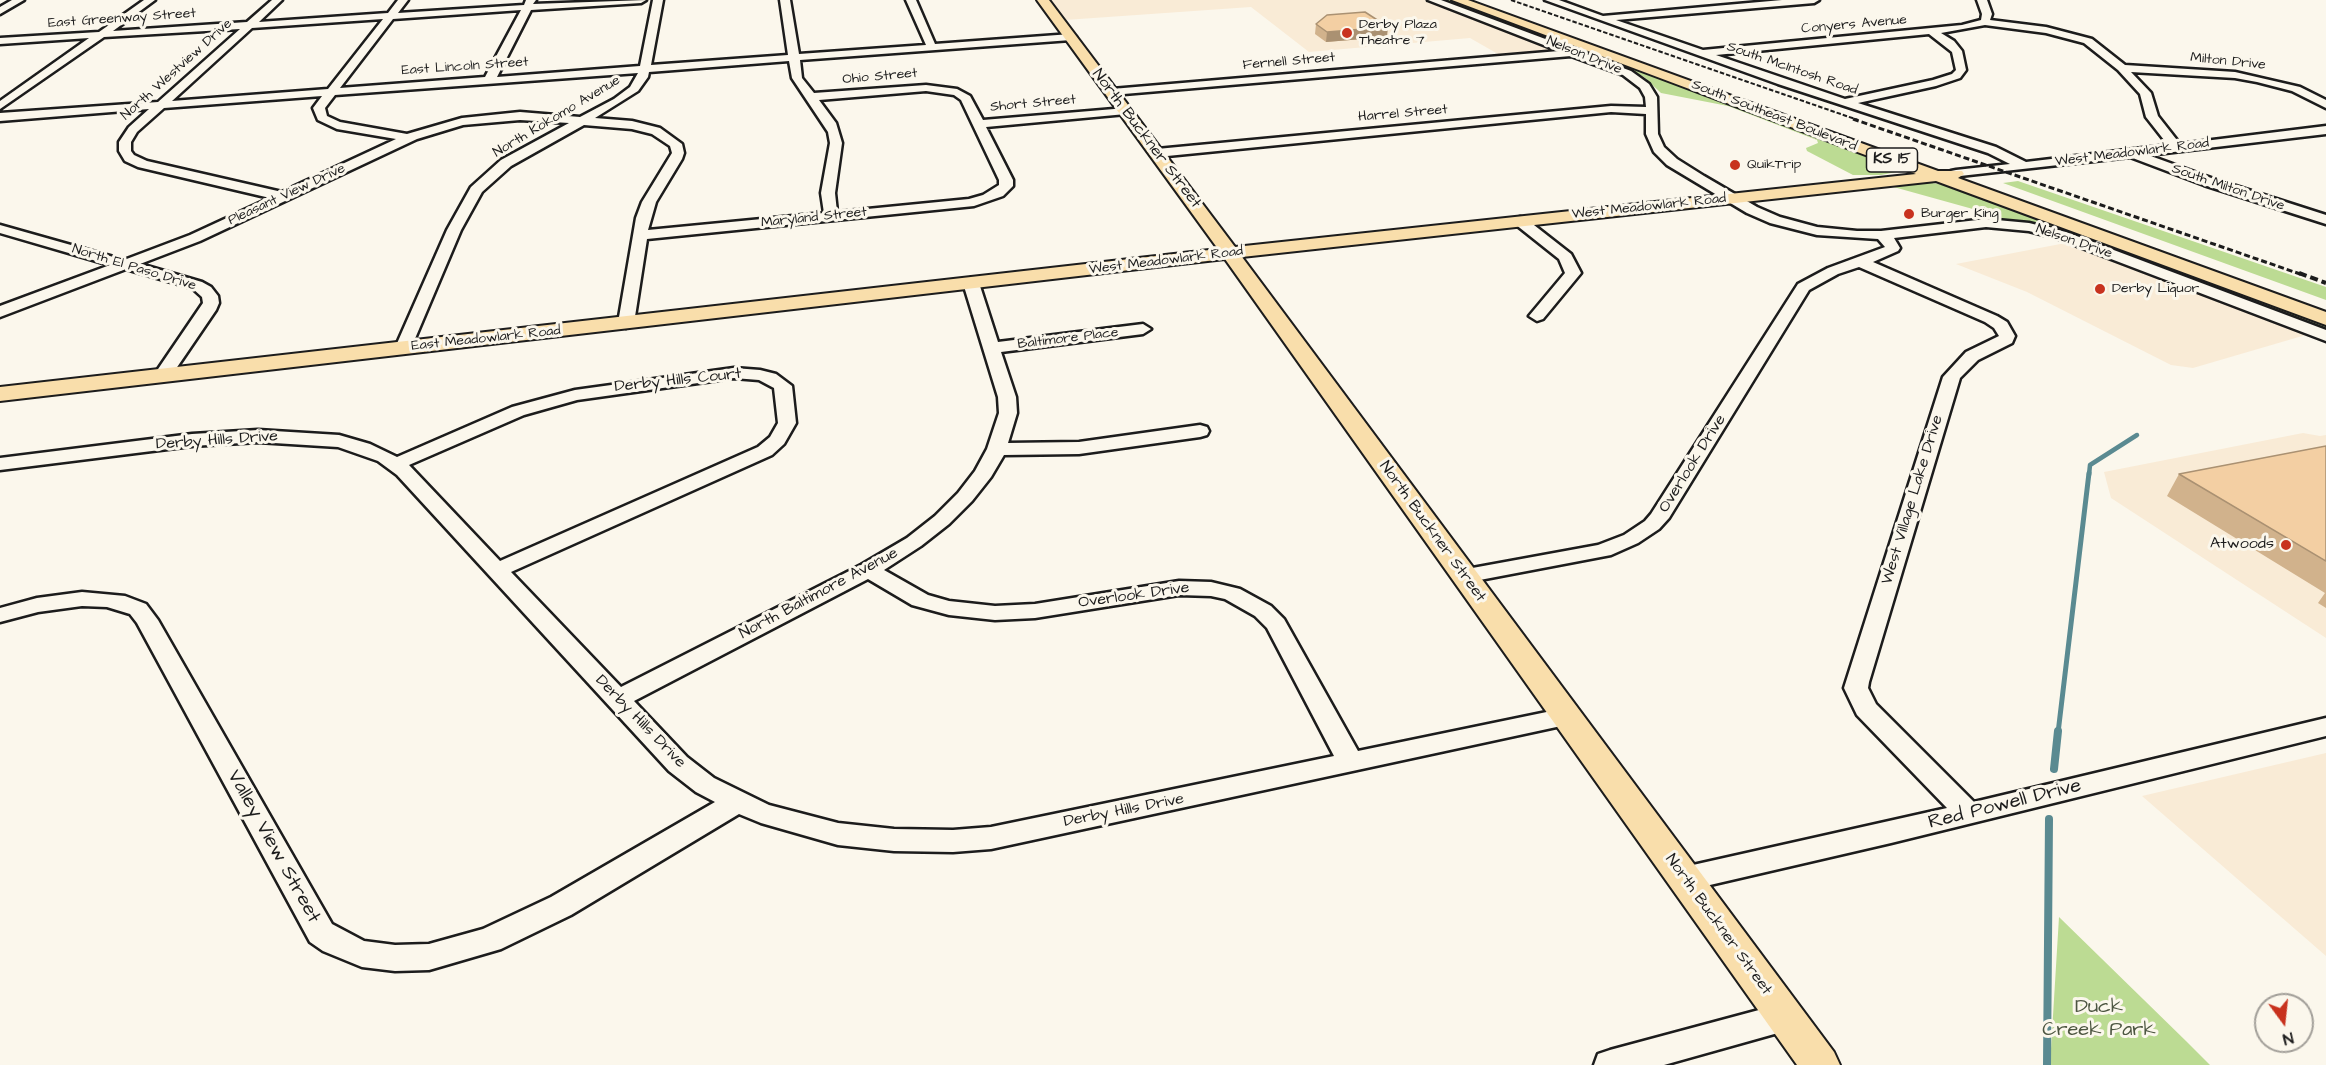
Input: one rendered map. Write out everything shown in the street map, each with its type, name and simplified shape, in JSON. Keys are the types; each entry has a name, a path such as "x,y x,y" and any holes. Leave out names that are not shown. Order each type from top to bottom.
{"main road":[{"name":"North Buckner Street","path":"1042,0 1157,153 1820,1065"},
{"name":"South Southeast Boulevard","path":"1458,0 2326,319"},
{"name":"South Southeast Boulevard","path":"1473,0 2326,308"},
{"name":"West Meadowlark Road","path":"971,283 1731,197 1956,174"},
{"name":"East Meadowlark Road","path":"0,394 971,283"}],"street":[{"path":"2,8 19,0"},
{"path":"0,106 150,0"},
{"name":"North Westview Drive","path":"277,0 127,137 125,151 129,158 143,164 284,197"},
{"path":"403,0 319,108 320,115 329,122 408,138"},
{"name":"East Greenway Street","path":"0,41 391,16 529,4 642,0"},
{"name":"North Kokomo Avenue","path":"403,348 454,230 476,190 506,163 628,94 639,83 658,0"},
{"path":"784,0 797,78 834,132 836,143 828,193 831,216"},
{"path":"911,0 932,48"},
{"name":"Nelson Drive","path":"1433,0 1627,73 1645,86 1651,97 1652,134 1658,149 1672,162 1763,215 1806,229 1844,234 1881,235 1975,224 2029,227 2076,241 2326,336"},
{"name":"South McIntosh Road","path":"1550,0 1701,54 1992,150 2025,166"},
{"path":"1598,18 1814,0"},
{"path":"1982,0 1987,14 1984,22"},
{"path":"489,81 529,4"},
{"name":"Conyers Avenue","path":"1701,54 1931,31 1984,22 2046,30 2088,41 2122,68 2145,93 2152,117 2176,147"},
{"path":"1846,103 1936,83 1956,76 1961,70 1957,51 1950,43 1931,31"},
{"name":"East Lincoln Street","path":"0,117 1071,37"},
{"name":"Fernell Street","path":"1119,102 1576,52"},
{"name":"Milton Drive","path":"2122,68 2253,78 2296,89 2326,105"},
{"name":"Ohio Street","path":"810,98 926,88 952,91 966,98 979,124"},
{"name":"Short Street","path":"979,124 1119,102"},
{"name":"Harrel Street","path":"1157,153 1611,109 1653,111"},
{"name":"Pleasant View Drive","path":"0,312 195,238 408,138 446,126 499,117 530,116 646,128 664,134 676,144 678,153 676,159 649,202 639,235"},
{"name":"Maryland Street","path":"639,235 969,202 988,198 1004,188 1006,180 979,124"},
{"name":"West Meadowlark Road","path":"1956,174 2326,130"},
{"name":"South Milton Drive","path":"2130,153 2209,182 2326,220"},
{"path":"1520,221 1566,257 1573,273 1538,316"},
{"name":"North El Paso Drive","path":"0,229 197,285 210,296 211,303 208,310 163,375"},
{"path":"626,323 639,235"},
{"name":"Overlook Drive","path":"1464,576 1603,550 1631,539 1652,525 1659,518 1803,287 1833,271 1886,253 1893,248 1891,242 1881,235"},
{"name":"West Village Lake Drive","path":"1860,262 1991,319 2001,325 2007,336 2006,339 1972,356 1952,376 1857,682 1859,695 1866,709 1969,813"},
{"name":"North Baltimore Avenue","path":"618,699 869,570 914,542 942,520 978,481 997,449 1006,424 1007,398 971,283"},
{"name":"Baltimore Place","path":"992,348 1143,329"},
{"name":"Derby Hills Court","path":"396,464 518,411 575,395 734,374 760,375 779,382 783,386 787,423 777,440 765,450 751,459 497,570"},
{"path":"997,449 1079,448 1200,431"},
{"name":"Derby Hills Drive","path":"0,464 192,440 258,436 339,441 363,447 396,464 678,764 705,784 737,802 785,821 838,834 894,840 953,841 991,838 1566,717"},
{"name":"Overlook Drive","path":"869,570 920,600 949,608 995,613 1035,611 1179,588 1211,588 1232,594 1263,611 1276,624 1351,763"},
{"name":"Valley View Street","path":"0,615 37,605 82,599 125,603 138,609 147,620 321,933 334,942 362,954 395,958 429,957 490,940 561,906 737,802"},
{"name":"Red Powell Drive","path":"1684,879 2326,728"},
{"path":"1610,1065 1785,1017"}],"shaded area":[{"path":"1050,0 1433,0 1576,52 1505,58 1470,38 1309,52 1251,7 1065,20"},
{"path":"2076,241 2316,332 2193,368 2171,365 2027,292 1956,264"},
{"path":"2303,433 2326,435 2326,638 2111,498 2104,472"},
{"path":"2326,753 2326,956 2142,796"}],"green space":[{"path":"1441,0 1451,0 1597,54 1896,168 1896,172 1881,175 1853,175 1807,151 1806,148 1818,143 1817,140 1728,106 1661,93 1644,77 1628,69"},
{"path":"2018,181 2326,287 2326,300 2003,183"},
{"path":"1926,182 1950,186 2326,324 2326,330 2019,223 1991,219 1974,214 1980,211 1890,186"},
{"name":"Duck Creek Park","path":"2059,917 2186,1041 2210,1065 2050,1065"}],"building":[{"path":"1365,12 1388,27 1327,32 1316,24 1327,15"},
{"path":"2326,446 2326,561 2179,474"}],"waterway":[{"path":"2089,475 2090,465 2137,435"},
{"path":"2058,733 2089,473"},
{"path":"2054,769 2058,731"},
{"path":"2047,1065 2049,819"}],"railway":[{"path":"1511,0 1858,120"},
{"path":"1853,119 2303,275"},
{"path":"2299,273 2326,283"}],"place":[{"name":"Derby Plaza Theatre 7","path":"1347,33"},
{"name":"QuikTrip","path":"1735,165"},
{"name":"Burger King","path":"1909,214"},
{"name":"Derby Liquor","path":"2100,289"},
{"name":"Atwoods","path":"2286,545"}]}
